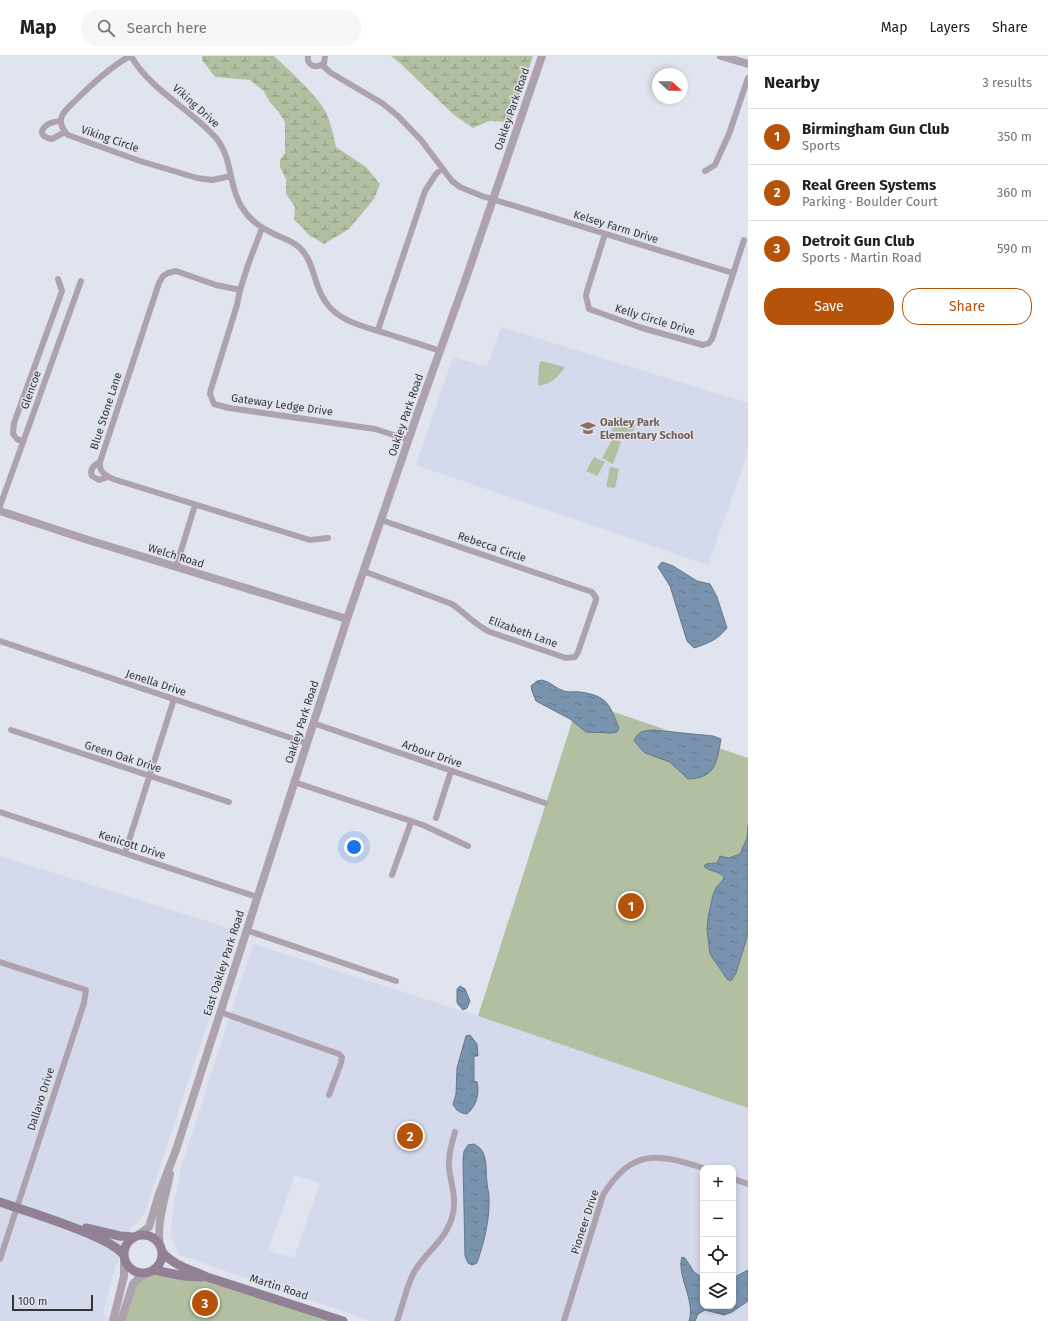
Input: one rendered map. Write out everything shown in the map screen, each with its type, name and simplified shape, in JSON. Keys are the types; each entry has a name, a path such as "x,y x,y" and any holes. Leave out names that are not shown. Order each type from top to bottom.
{"main road":[{"path":"0,1202 66,1225 118,1248 131,1269 142,1274 151,1272 161,1262 161,1249 156,1240 151,1236 120,1236 66,1225"},
{"path":"124,1257 126,1244 136,1236"},
{"name":"Martin Road","path":"161,1249 168,1259 177,1265 207,1277 343,1321"},
{"name":"Martin Road","path":"151,1272 207,1277"}],"street":[{"path":"65,132 52,139 46,137 43,133 43,128 46,124 61,121 64,113 109,69 131,56"},
{"name":"Viking Drive","path":"131,56 142,72 205,126 215,137 222,146 226,156 240,206 251,220 262,228 294,243 305,254 312,267 321,295 332,310 347,320 440,351"},
{"name":"Kelsey Farm Drive","path":"308,56 307,59 309,63 315,67 322,65 331,74 382,103 398,116 421,140 452,181 460,187 493,199 733,273"},
{"path":"322,65 324,63 325,56"},
{"name":"Oakley Park Road","path":"294,782 363,571 542,56"},
{"path":"721,56 748,64"},
{"path":"705,171 715,165 729,134 748,78"},
{"name":"Viking Circle","path":"61,121 65,132 68,135 197,178 210,180 231,176"},
{"path":"378,330 425,191 436,174 442,169"},
{"name":"Gateway Ledge Drive","path":"262,228 240,290 237,305 211,389 210,394 214,404 229,408 375,429 409,440"},
{"name":"Kelly Circle Drive","path":"605,234 587,291 587,304 589,309 642,328 703,345 709,343 712,339 744,240"},
{"name":"Blue Stone Lane","path":"108,477 102,472 100,462 157,291 164,276 168,273 176,272 216,285 240,290"},
{"path":"23,442 17,439 13,434 14,423 62,291 58,279"},
{"name":"Glencoe","path":"0,506 81,282"},
{"path":"100,462 93,466 93,478 99,480 108,477 310,540 328,538"},
{"path":"176,567 195,505"},
{"name":"Welch Road","path":"0,511 347,619"},
{"name":"Rebecca Circle","path":"381,520 589,590 595,595"},
{"name":"Elizabeth Lane","path":"363,571 452,604 481,628 490,632 570,659 575,658 578,652 596,600 595,595"},
{"name":"Jenella Drive","path":"0,641 306,743"},
{"path":"125,853 174,699"},
{"name":"Arbour Drive","path":"313,723 545,803"},
{"name":"Green Oak Drive","path":"11,730 229,802"},
{"path":"436,818 451,771"},
{"path":"294,782 411,822 438,832 468,846"},
{"name":"East Oakley Park Road","path":"136,1236 149,1227 158,1194 176,1150 294,782"},
{"name":"Kenicott Drive","path":"0,812 257,897"},
{"path":"392,875 411,822"},
{"path":"246,930 396,981"},
{"name":"Dallavo Drive","path":"0,962 86,990 84,1002 0,1259"},
{"path":"220,1012 339,1054 342,1057 341,1062 330,1095"},
{"path":"397,1321 414,1270 447,1232 453,1213 454,1196 449,1160 450,1148 455,1132"},
{"name":"East Oakley Park Road","path":"161,1249 159,1237 160,1224 176,1150"},
{"name":"Pioneer Drive","path":"564,1321 603,1195 611,1183 627,1167 633,1163 648,1158 676,1159 700,1167"},
{"path":"736,1180 748,1184"},
{"path":"113,1321 124,1276 124,1257"},
{"path":"121,1321 133,1284 139,1278 151,1272"}],"shaded area":[{"name":"Oakley Park Elementary School","path":"501,327 748,403 748,452 708,565 416,465 453,357 487,367"},
{"path":"0,856 238,931 145,1212 137,1223 132,1226 116,1266 103,1313 109,1321 0,1321"},
{"path":"253,944 478,1016 748,1108 748,1321 371,1321 180,1255 170,1236 181,1168","holes":["295,1175 320,1183 294,1258 268,1251"]}],"green space":[{"path":"202,56 274,56 312,93 327,115 336,147 366,167 380,184 374,199 349,229 324,244 309,235 294,219 295,207 286,194 286,179 280,167 280,160 285,153 285,122 269,101 264,91 250,80 215,77 202,60"},
{"path":"391,56 533,56 511,122 489,121 473,128 454,115"},
{"path":"542,361 565,367 554,380 538,386 539,365"},
{"path":"618,416 636,424 630,440 611,432"},
{"path":"613,438 621,442 613,464 602,458"},
{"path":"594,457 605,462 597,476 586,471"},
{"path":"610,467 619,469 615,488 606,487"},
{"path":"579,700 748,758 748,1108 478,1016"},
{"path":"154,1274 205,1278 335,1321 124,1321 136,1284"}],"water":[{"path":"662,562 673,566 697,581 710,584 717,597 727,628 716,638 708,643 694,648 687,641 670,586 658,567"},
{"path":"542,680 564,691 589,694 602,699 610,707 613,713 619,728 617,732 586,732 570,719 536,701 531,686 537,681"},
{"path":"653,730 713,736 721,739 718,755 713,768 704,776 688,779 670,762 645,753 634,741 637,735 641,732"},
{"path":"748,825 748,934 736,973 731,981 727,979 710,954 707,930 713,895 724,877 704,866 706,864 717,863 720,856 729,858 740,854 747,838"},
{"path":"460,986 465,989 470,1001 467,1008 463,1010 457,1003 457,989"},
{"path":"470,1035 477,1044 478,1056 474,1056 474,1081 477,1082 478,1095 475,1104 467,1114 458,1111 453,1104 456,1094 457,1068 466,1036"},
{"path":"474,1144 479,1147 484,1155 489,1206 486,1231 482,1247 477,1263 472,1265 468,1263 465,1256 463,1160 464,1151 468,1145"},
{"path":"682,1257 685,1258 694,1272 700,1276 700,1309 736,1309 736,1276 748,1270 748,1301 732,1312 724,1315 705,1310 698,1314 695,1321 689,1321 690,1305 683,1280 681,1264"}],"place":[{"name":"Oakley Park Elementary School","path":"588,428"},
{"name":"Birmingham Gun Club","path":"631,906"},
{"name":"Real Green Systems","path":"410,1136"},
{"name":"Detroit Gun Club","path":"205,1303"}]}
